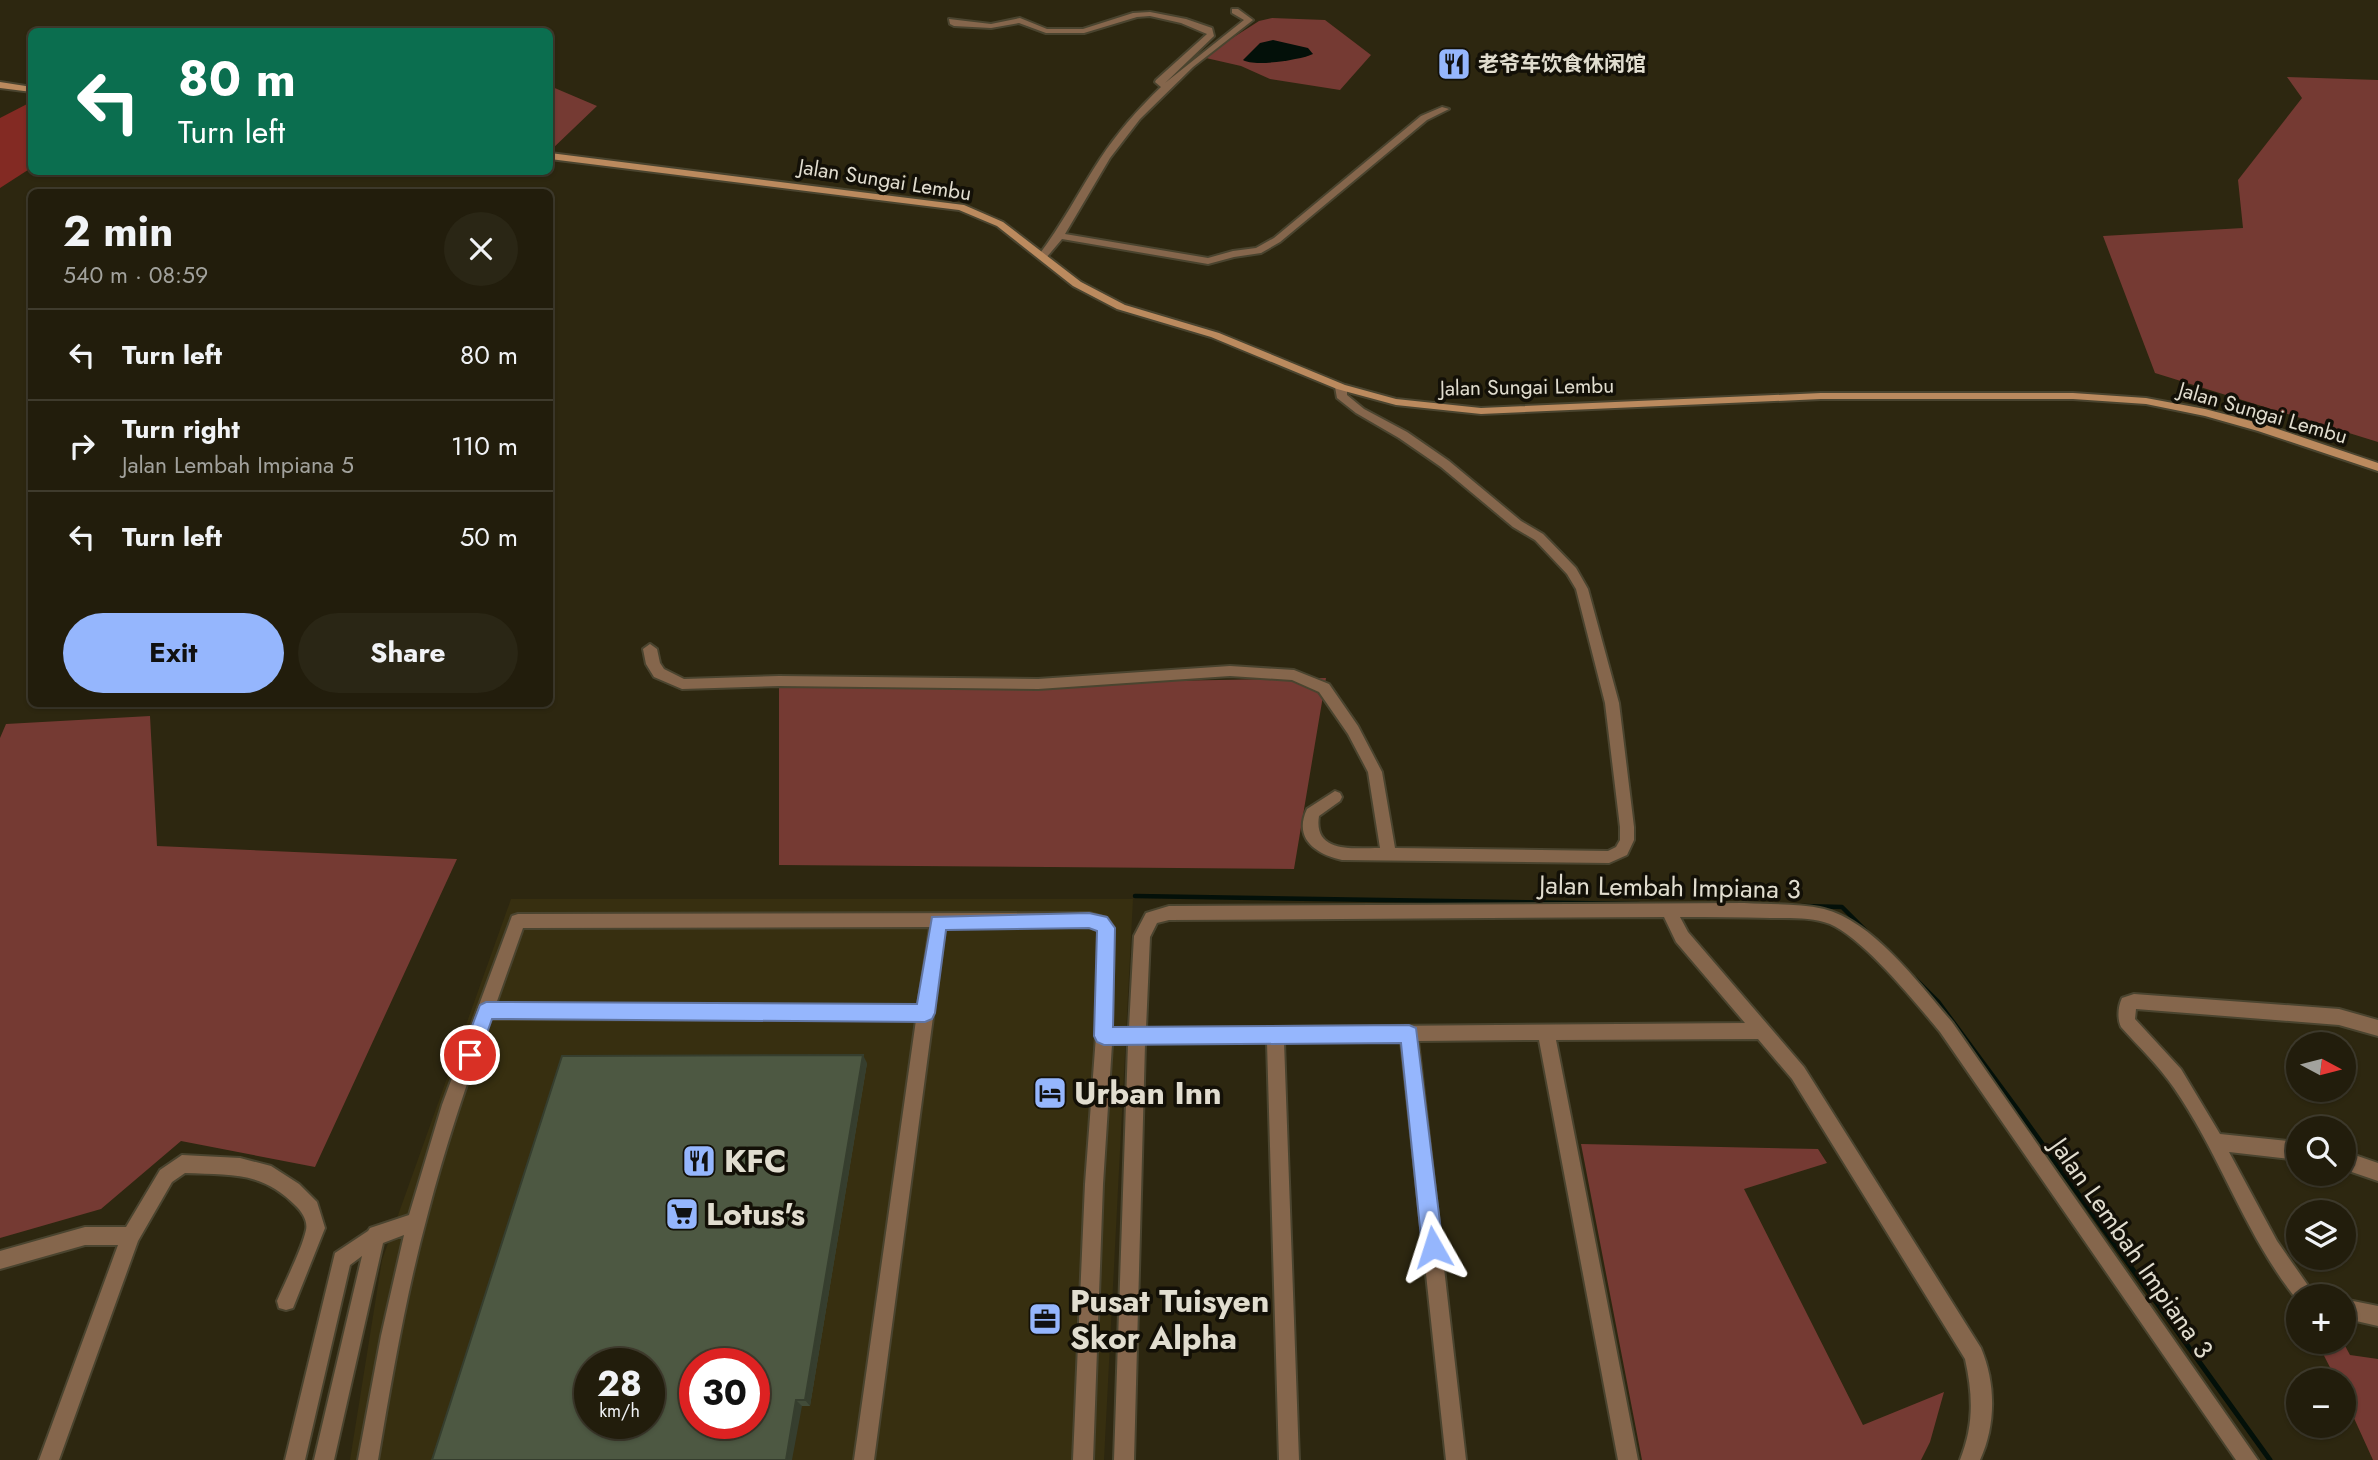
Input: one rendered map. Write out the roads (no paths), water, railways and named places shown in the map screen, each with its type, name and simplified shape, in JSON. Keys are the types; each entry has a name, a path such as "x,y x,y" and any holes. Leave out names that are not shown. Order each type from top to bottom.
{"main road":[{"path":"0,85 28,89"},
{"name":"Jalan Sungai Lembu","path":"553,156 961,206 999,224 1077,284 1121,307 1215,335 1341,387 1396,402 1481,411 1821,396 2026,395 2121,399 2157,404 2262,428 2378,467"}],"street":[{"path":"1043,256 1062,236 1104,159 1128,126 1164,86 1214,44 1249,20 1235,11"},
{"path":"952,21 954,24 991,26 1020,20 1046,31 1084,31 1136,15 1150,15 1184,21 1209,30 1211,34 1159,82 1164,86"},
{"path":"1062,236 1201,261 1258,251 1277,240 1424,118 1445,109"},
{"path":"1335,797 1312,813 1310,834 1317,845 1327,851 1342,854 1609,857 1622,851 1627,840 1624,787 1612,703 1582,589 1572,571 1539,537 1517,524 1445,464 1403,435 1360,411 1341,396 1341,387"},
{"path":"650,649 653,664 668,680 702,684 779,681 1038,684 1230,671 1294,675 1324,688 1353,730 1375,772 1388,854"},
{"name":"Jalan Lembah Impiana 3","path":"1124,1460 1136,1036 1142,936 1152,918 1168,913 1744,910 1818,915 1849,925 1924,1001 1946,1027 2248,1460"},
{"path":"1669,911 1682,937 1798,1073 1974,1355 1983,1393 1983,1420 1977,1447 1970,1460"},
{"path":"368,1460 389,1338 416,1222 442,1130 518,921 938,923 1089,920 1101,923 1106,928 1104,1036 1094,1184 1083,1460"},
{"path":"864,1460 938,923"},
{"path":"2295,1284 2180,1082 2127,1022 2128,1003 2134,1001 2339,1017 2378,1028"},
{"path":"486,1011 925,1013"},
{"path":"1104,1036 1763,1031"},
{"path":"1546,1033 1628,1460"},
{"path":"1409,1034 1456,1460"},
{"path":"1275,1035 1289,1460"},
{"path":"2215,1142 2286,1150"},
{"path":"49,1460 131,1236 166,1176 182,1164 240,1167 271,1175 293,1190 311,1208 316,1228 286,1301"},
{"path":"2356,1164 2378,1172"},
{"path":"295,1460 342,1260 360,1243 376,1234 416,1222"},
{"path":"324,1460 376,1234"},
{"path":"0,1260 85,1236 131,1236"},
{"path":"2356,1311 2378,1316"}],"waterway":[{"path":"1135,896 1639,904"},
{"path":"1802,906 1842,907 1874,939"},
{"path":"1915,979 1938,1002 2017,1109 2270,1460"}],"place":[{"name":"老爷车饮食休闲馆","path":"1454,64"},
{"name":"Urban Inn","path":"1050,1093"},
{"name":"KFC","path":"699,1161"},
{"name":"Lotus's","path":"682,1214"},
{"name":"Pusat Tuisyen Skor Alpha","path":"1045,1319"}]}
